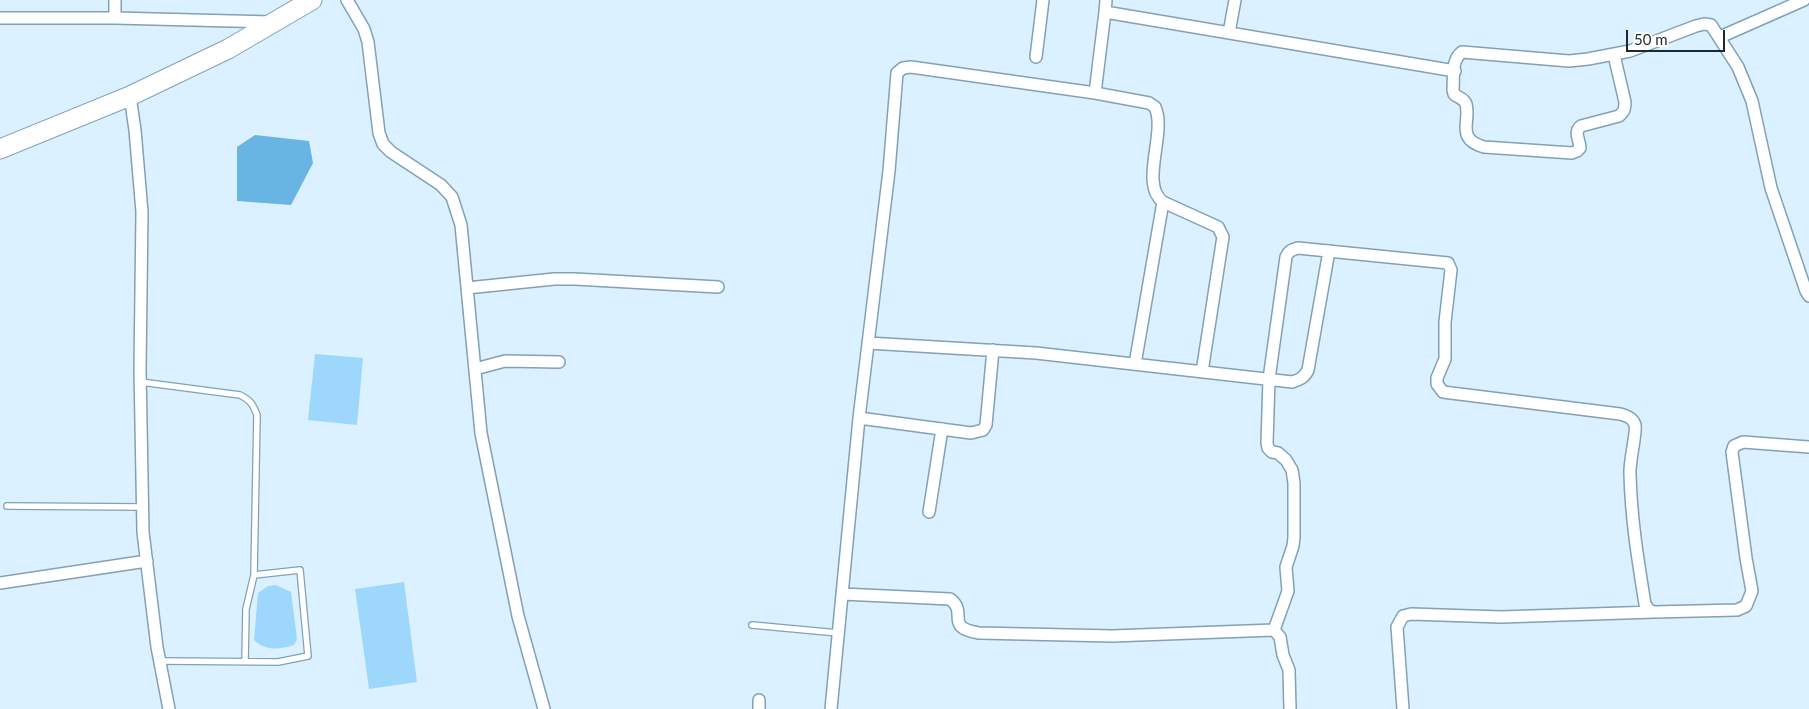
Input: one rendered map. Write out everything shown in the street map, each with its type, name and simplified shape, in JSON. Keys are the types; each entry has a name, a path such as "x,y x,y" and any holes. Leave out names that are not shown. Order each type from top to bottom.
{"highway":[{"path":"0,148 130,96 228,48 312,0"}],"street":[{"path":"115,0 115,18"},
{"path":"347,0 364,29 368,42 382,144 391,152 442,185 452,197 461,225 481,433 518,616 544,709"},
{"path":"1036,57 1043,0"},
{"path":"1095,93 1106,0"},
{"path":"1228,33 1235,0"},
{"path":"1720,37 1804,0"},
{"path":"1105,12 1455,71"},
{"path":"0,18 115,18 275,22"},
{"path":"1614,55 1626,102 1624,112 1619,116 1578,128 1576,133 1580,148 1577,151 1572,153 1484,147 1472,142 1466,132 1465,103 1454,94 1455,61 1462,52 1569,60 1614,55 1704,24 1711,26 1738,67 1752,101 1771,188 1809,296"},
{"path":"830,709 858,418 889,171 897,73 903,68 911,67 1095,93 1149,103 1155,107 1158,119 1154,186 1158,198 1218,227 1223,237 1202,372"},
{"path":"130,96 142,212 140,382 143,532 157,647 169,709"},
{"path":"1135,364 1164,202"},
{"path":"1274,630 1288,591 1286,567 1293,546 1294,483 1292,470 1286,460 1272,452 1266,443 1269,379 1288,252 1298,248 1448,263 1451,270 1445,316 1445,359 1437,378 1437,384 1443,392 1620,414 1628,416 1633,421 1636,428 1629,465 1632,522 1645,604 1649,610 1654,612"},
{"path":"868,343 994,350 1292,382 1305,376 1308,370 1329,251"},
{"path":"467,288 575,279 718,287"},
{"path":"858,418 971,433 983,430 986,425 994,350"},
{"path":"475,370 505,361 559,362"},
{"path":"929,512 942,429"},
{"path":"1403,709 1398,627 1403,616 1411,614 1501,617 1737,610 1746,606 1751,597 1752,583 1746,558 1732,452 1734,446 1744,442 1809,447"},
{"path":"0,583 147,561"},
{"path":"842,594 950,599 955,602 957,607 958,623 961,628 979,634 1102,636 1274,630 1278,632 1280,637 1283,655 1289,670 1290,709"}],"lane":[{"path":"140,382 240,395 254,405 257,415 254,574 246,609 245,661"},
{"path":"7,506 143,507"},
{"path":"161,661 278,662 308,656 300,570 254,574"},
{"path":"752,625 838,633"}],"shaded area":[{"path":"255,135 309,141 313,163 291,205 237,201 237,147"},
{"path":"315,354 363,358 357,425 308,420"},
{"path":"404,582 417,682 369,689 355,589"},
{"path":"276,585 291,592 297,639 294,645 283,648 268,648 254,640 258,593 268,586"}]}
